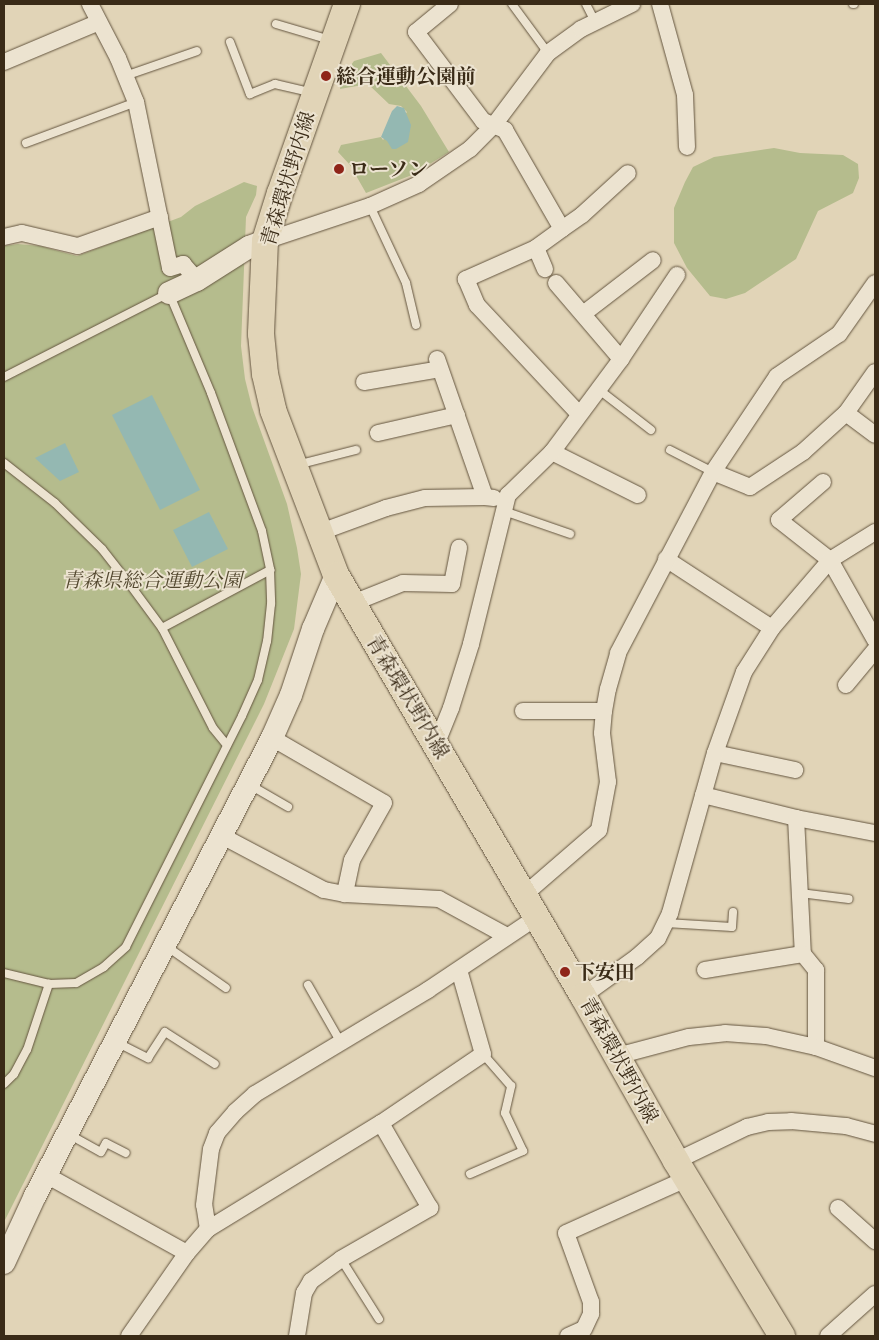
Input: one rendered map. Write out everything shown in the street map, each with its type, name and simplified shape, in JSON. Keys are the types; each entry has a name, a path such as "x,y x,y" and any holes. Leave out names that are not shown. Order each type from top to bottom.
{"main road":[{"name":"青森環状野内線","path":"347,4 336,41 315,93 265,241 260,334 265,374 273,410 318,533 336,575 583,996 681,1170 782,1336"}],"street":[{"path":"90,4 126,76 136,102 170,268 183,264 197,280"},
{"path":"450,4 416,32 483,122 505,130 562,229"},
{"path":"169,293 197,280 249,247 370,206 419,184 470,149 494,125 548,53 581,29 632,4"},
{"path":"660,4 684,95 687,147"},
{"path":"4,62 99,22"},
{"path":"579,414 477,306 466,279 536,248 582,215 628,173"},
{"path":"4,237 22,233 78,246 160,217"},
{"path":"536,248 545,269"},
{"path":"583,314 653,260"},
{"path":"318,533 386,508 424,498 499,499 508,495 552,452 621,359 677,275"},
{"path":"556,283 621,359"},
{"path":"524,895 599,830 608,782 602,733 604,711 618,653 713,472 777,376 839,334 875,283"},
{"path":"364,382 439,364 485,498"},
{"path":"713,472 750,486 803,452 846,413 875,372"},
{"path":"846,413 875,435"},
{"path":"378,433 457,415"},
{"path":"552,452 638,495"},
{"path":"823,482 779,520 830,560 875,640"},
{"path":"436,745 451,708 471,644 508,495"},
{"path":"583,996 638,957 658,938 666,923 679,885 715,753 744,672 772,628 830,560 875,532"},
{"path":"353,603 403,583 452,584 460,548"},
{"path":"666,559 772,628"},
{"path":"4,1263 46,1175 272,738 294,688 316,622 336,575"},
{"path":"846,685 875,650"},
{"path":"523,711 604,711"},
{"path":"272,738 384,803 352,860 345,894"},
{"path":"715,753 795,770"},
{"path":"703,795 796,818 875,833"},
{"path":"796,818 803,954 816,970 816,1047"},
{"path":"222,836 324,890 345,894 439,899 507,936"},
{"path":"208,1229 204,1205 211,1149 218,1133 235,1112 255,1094 458,970 537,917"},
{"path":"705,970 803,954"},
{"path":"129,1336 188,1252 208,1229 380,1123 483,1054 458,970"},
{"path":"617,1056 689,1036 725,1033 766,1036 816,1047 875,1068"},
{"path":"568,1336 584,1329 591,1314 591,1302 566,1233 681,1170 748,1127 768,1122 792,1121 846,1126 875,1134"},
{"path":"296,1336 304,1293 311,1282 341,1259 430,1208 380,1123"},
{"path":"46,1175 188,1252"},
{"path":"838,1208 875,1240"},
{"path":"828,1336 875,1294"}],"lane":[{"path":"512,4 548,53"},
{"path":"586,4 595,22"},
{"path":"276,24 336,41"},
{"path":"230,42 250,94 275,84 315,93"},
{"path":"126,76 197,52"},
{"path":"26,143 136,102"},
{"path":"370,206 406,283 416,325"},
{"path":"4,378 169,293 211,393 262,531 270,570 270,604 264,657 258,680 126,947 104,967 76,983 49,984 4,973"},
{"path":"598,389 651,430"},
{"path":"293,466 356,450"},
{"path":"670,450 713,472"},
{"path":"4,463 54,503 102,549 162,628 214,728 227,745"},
{"path":"504,511 570,534"},
{"path":"162,628 270,570"},
{"path":"248,784 288,807"},
{"path":"800,893 849,899"},
{"path":"666,923 732,927 733,912"},
{"path":"165,945 226,988"},
{"path":"4,1084 14,1074 27,1050 49,984"},
{"path":"308,985 340,1041"},
{"path":"116,1042 148,1058 165,1032 216,1064"},
{"path":"470,1174 524,1151 505,1113 511,1086 483,1054"},
{"path":"68,1134 101,1152 106,1142 126,1153"},
{"path":"341,1259 379,1319"}],"green space":[{"path":"381,53 421,106 449,152 412,175 366,193 350,165 338,152 341,145 381,137 383,140 407,112 401,106 389,104 368,84 340,89 342,77 354,61"},
{"path":"774,148 800,153 843,155 858,164 859,178 853,193 818,211 796,259 745,293 726,299 710,296 687,268 674,243 674,208 685,182 693,167 714,157"},
{"name":"青森県総合運動公園","path":"244,182 257,186 256,195 246,217 241,346 245,379 252,407 287,504 297,548 301,574 294,629 264,704 4,1222 4,246 18,244 40,246 77,256 181,217 195,206"}],"water":[{"path":"397,106 404,108 411,125 408,142 396,149 392,149 387,141 381,137 392,111"},
{"path":"152,395 200,490 160,510 112,415"},
{"path":"65,443 79,472 60,481 35,458"},
{"path":"209,512 228,549 192,567 173,530"}],"place":[{"name":"総合運動公園前","path":"326,76"},
{"name":"ローソン","path":"339,169"},
{"name":"下安田","path":"565,972"}]}
